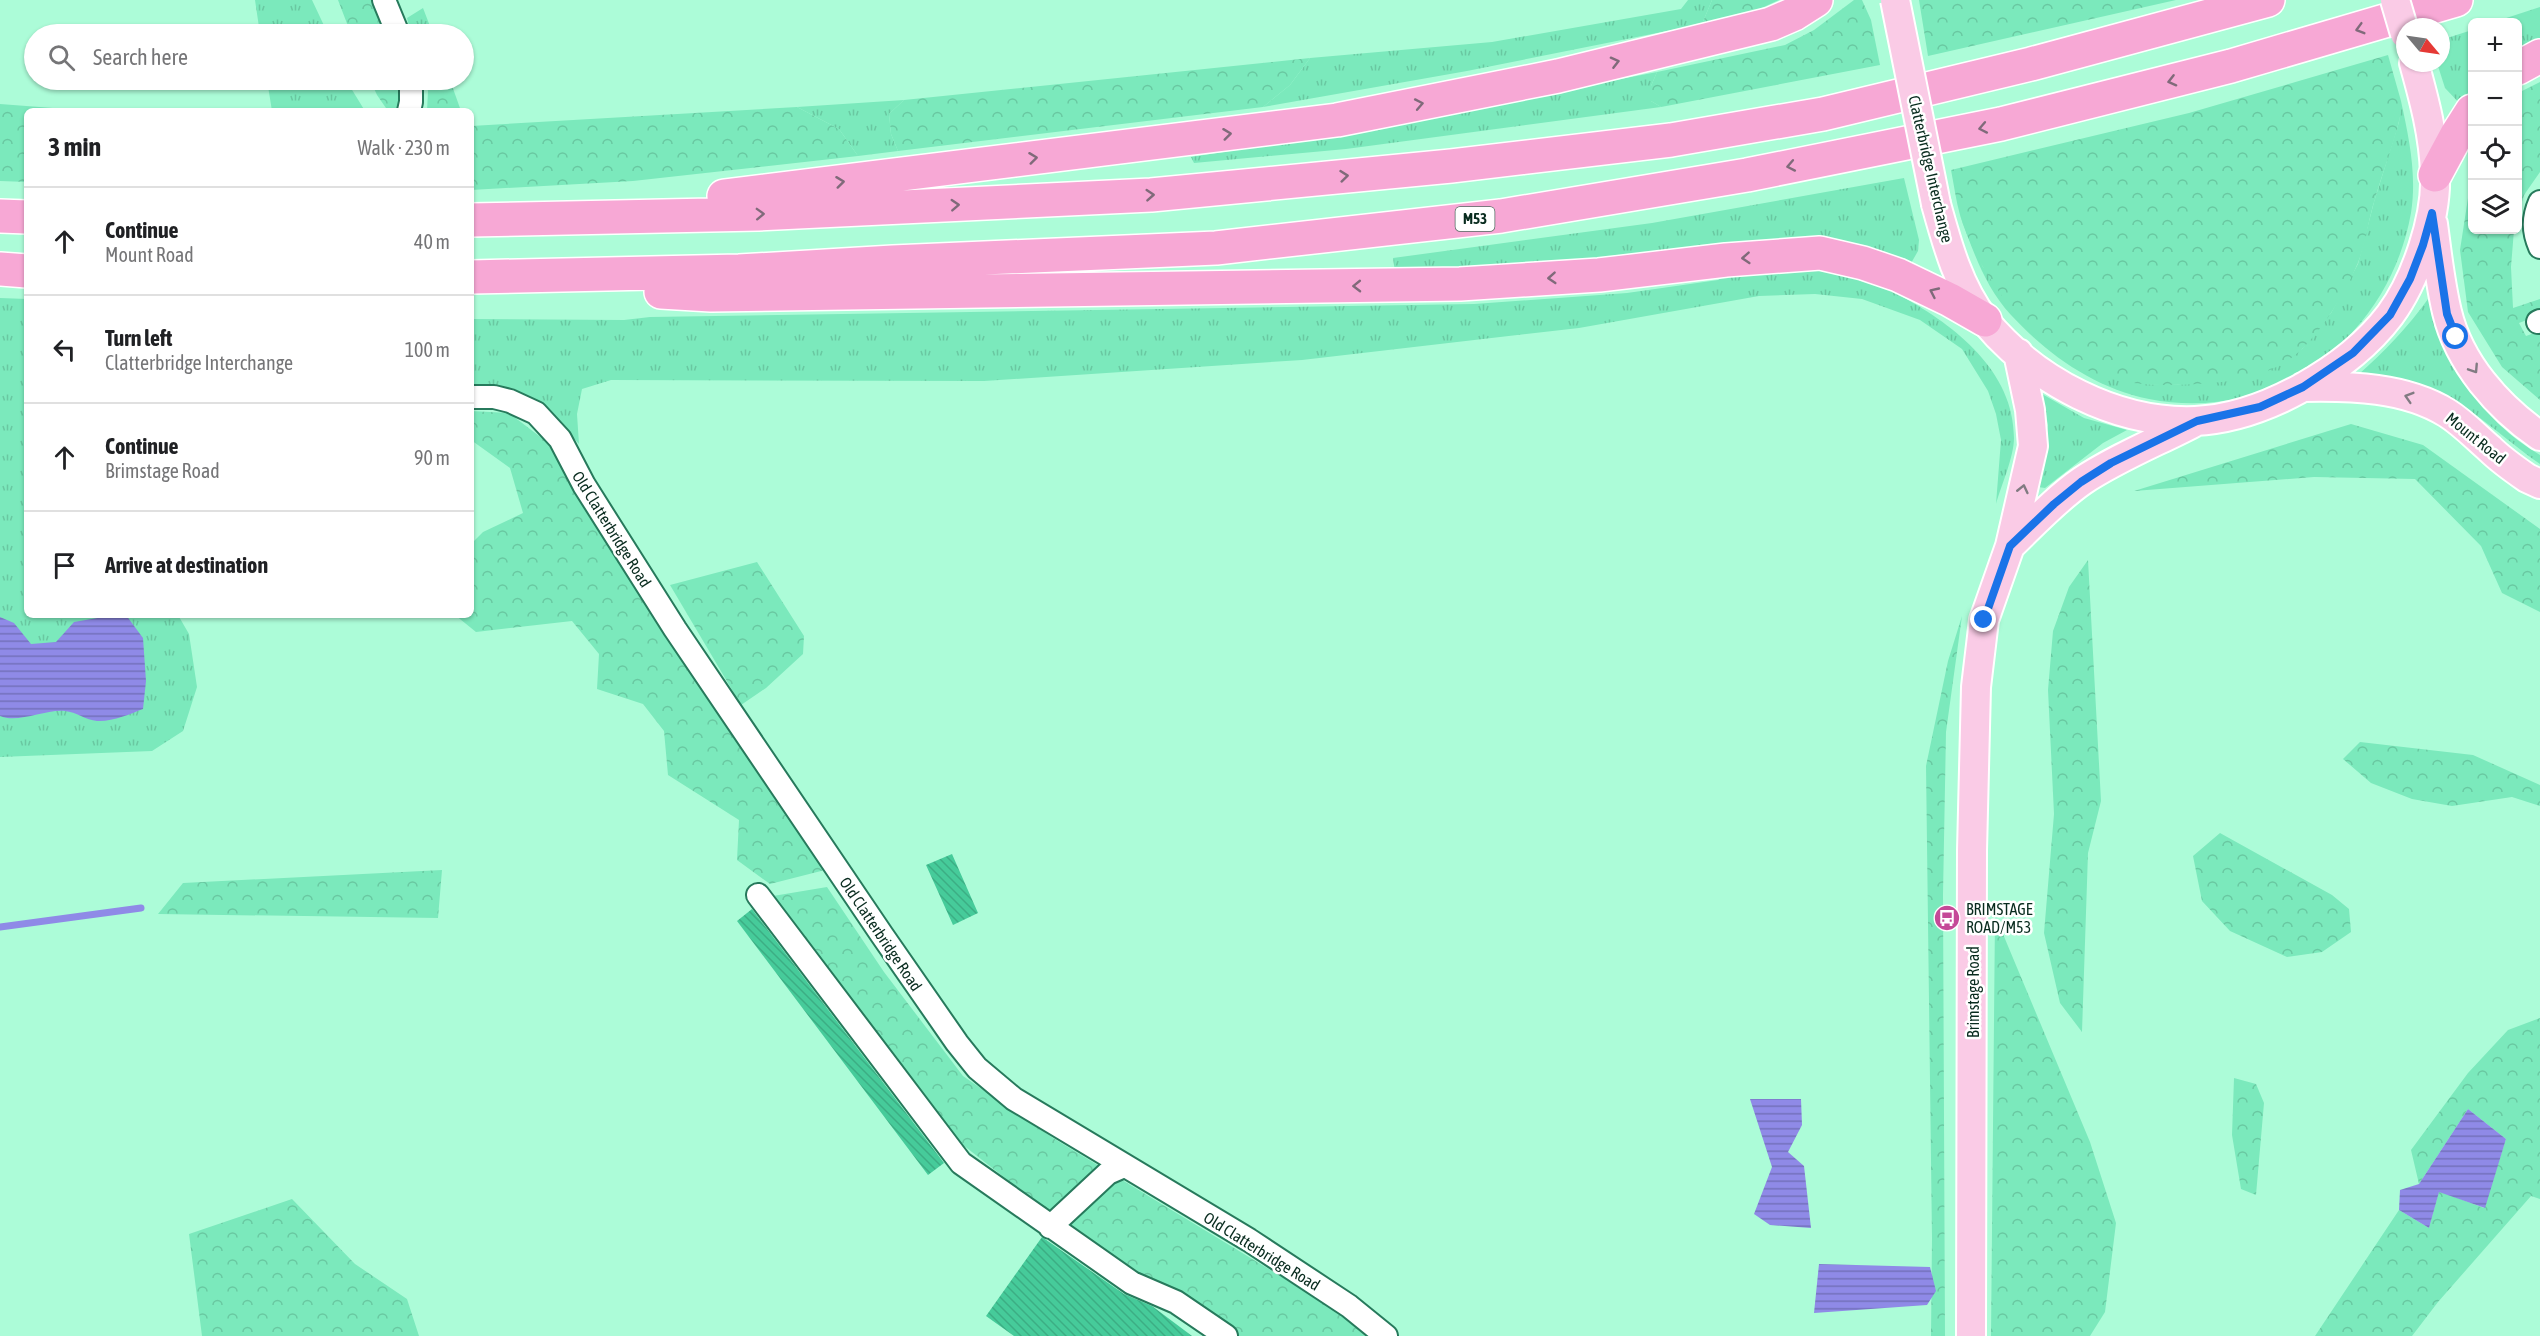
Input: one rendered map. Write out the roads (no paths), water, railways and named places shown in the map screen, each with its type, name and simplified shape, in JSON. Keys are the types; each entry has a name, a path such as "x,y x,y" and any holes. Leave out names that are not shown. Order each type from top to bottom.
{"highway":[{"path":"532,219 1337,120 1558,76 1771,24 1794,14 1816,0"},
{"path":"474,220 758,214 1151,195 1451,166 1671,140 1834,111 2031,64 2268,0"},
{"name":"M53","path":"474,279 740,271 1216,248 1501,216 1747,175 2001,124 2231,66 2456,0"},
{"path":"2522,65 2540,56"},
{"path":"2435,175 2468,117"},
{"path":"0,216 24,217"},
{"path":"474,279 711,295 1448,284 1599,275 1726,260 1820,253 1863,263 1898,275 1985,320"},
{"path":"0,269 24,271"}],"main road":[{"name":"Clatterbridge Interchange","path":"1895,0 1936,204 1947,244 1962,282 1985,320 2018,353 2074,393 2107,407 2142,416 2197,421 2260,407 2303,387 2353,353 2390,315 2410,279 2432,213 2435,175 2430,131 2417,72"},
{"path":"2395,0 2400,18"},
{"path":"2432,213 2447,314 2456,337 2468,361 2492,395 2540,436"},
{"name":"Brimstage Road","path":"1971,1336 1972,850 1976,687 1984,620 2010,546 2033,446 2030,410 2018,353"},
{"name":"Mount Road","path":"2303,387 2347,387 2386,391 2432,405 2449,414 2518,471 2540,484"},
{"name":"Brimstage Road","path":"2010,546 2081,482 2111,463 2197,421"}],"street":[{"path":"384,0 394,24"},
{"path":"408,108 411,90"},
{"path":"2540,202 2535,213 2534,234 2540,248"},
{"name":"Old Clatterbridge Road","path":"474,397 494,397 510,401 536,413 560,439 584,486 675,629 882,935 970,1060 1014,1099 1249,1240 1349,1306 1386,1336"},
{"path":"758,895 961,1163 1132,1282 1176,1302 1226,1336"},
{"path":"1050,1227 1108,1173 1124,1166"}],"waterway":[{"path":"0,927 141,908"}],"place":[{"name":"BRIMSTAGE ROAD/M53","path":"1947,918"}]}
